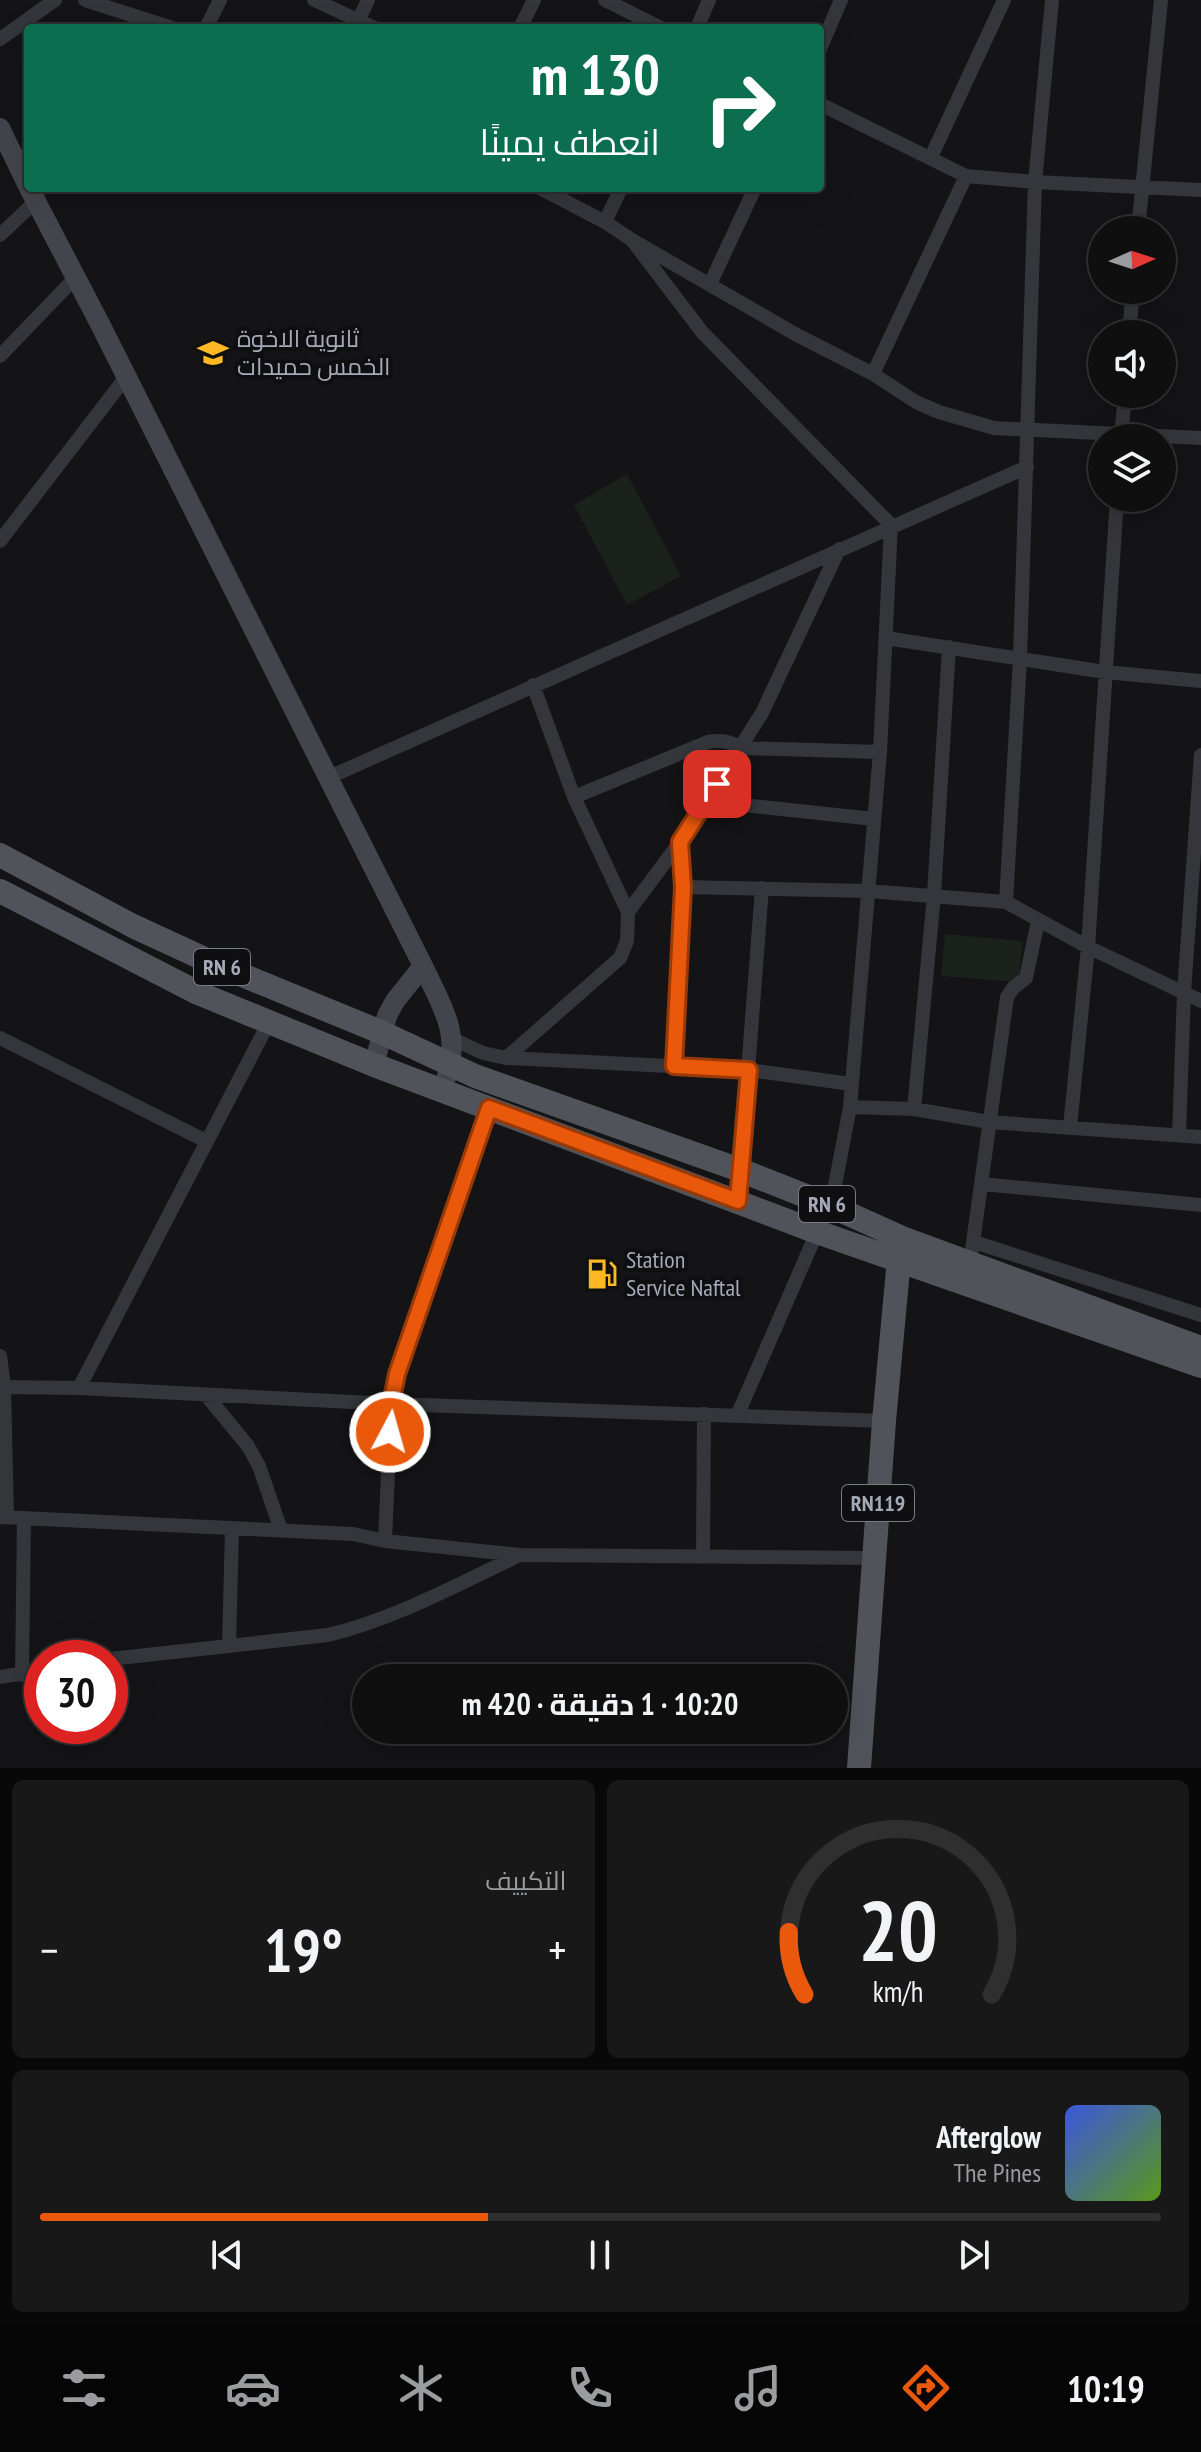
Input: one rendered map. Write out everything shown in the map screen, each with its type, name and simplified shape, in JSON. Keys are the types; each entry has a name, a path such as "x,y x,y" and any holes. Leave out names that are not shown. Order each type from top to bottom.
{"main road":[{"path":"0,128 24,178"},
{"path":"31,192 389,895 451,1027 450,1065 442,1091"},
{"name":"RN 6","path":"0,855 133,926 213,963 383,1033 450,1065 831,1206 900,1250 972,1253 1190,1344"},
{"name":"RN 6","path":"0,891 198,993 374,1065 817,1232 900,1250 1201,1366"},
{"path":"374,1065 395,1001 423,966"},
{"name":"RN119","path":"859,1768 884,1421 900,1250"}],"street":[{"path":"0,39 55,0"},
{"path":"85,0 160,24"},
{"path":"208,24 220,0"},
{"path":"314,0 357,24 368,0"},
{"path":"522,24 534,0"},
{"path":"605,0 653,24"},
{"path":"699,24 709,0"},
{"path":"824,40 841,0"},
{"path":"931,157 1004,0"},
{"path":"1006,902 1020,659 1035,182 1052,0"},
{"path":"1139,216 1161,0"},
{"path":"824,106 966,176 1201,190"},
{"path":"873,374 966,176"},
{"path":"0,235 31,192"},
{"path":"548,192 605,222 797,335 873,374 916,402 994,428 1088,434"},
{"path":"605,222 619,192"},
{"path":"710,284 753,192"},
{"path":"632,240 702,332 891,525 880,752 850,1107 831,1206 737,1416"},
{"path":"0,356 75,278"},
{"path":"0,541 126,377"},
{"path":"1176,437 1201,438"},
{"path":"327,778 1027,467"},
{"path":"1070,1127 1088,947 1116,512"},
{"path":"628,912 680,842 762,713 839,549"},
{"path":"886,638 1105,672 1201,681"},
{"path":"914,1109 934,895 949,647"},
{"path":"506,1058 620,958 627,941 628,912 574,797 533,685"},
{"path":"574,797 708,742 726,741 741,748 880,752"},
{"path":"1179,1135 1184,992 1201,755"},
{"path":"705,801 874,819"},
{"path":"674,1066 683,887 680,842"},
{"path":"683,887 869,891 1006,902 1088,947 1201,1001"},
{"path":"738,1201 762,888"},
{"path":"1038,921 1026,978 1007,997 972,1253 1194,1312 1190,1344"},
{"path":"79,1388 269,1022"},
{"path":"0,1038 206,1141"},
{"path":"453,1039 483,1053 506,1058 749,1070 851,1084"},
{"path":"850,1107 914,1109 989,1122 1201,1137"},
{"path":"385,1541 391,1404 397,1374 489,1108"},
{"path":"982,1184 1201,1205"},
{"path":"0,1356 4,1517 353,1534 385,1541 520,1555 874,1558"},
{"path":"2,1387 884,1421"},
{"path":"206,1395 248,1446 259,1466 281,1530"},
{"path":"703,1556 704,1414"},
{"path":"0,1677 22,1675 24,1518"},
{"path":"229,1646 232,1528"},
{"path":"128,1657 328,1635 349,1630 520,1555"}],"shaded area":[{"path":"627,474 681,576 627,605 574,505"},
{"path":"945,934 1023,941 1018,982 941,976"}],"place":[{"name":"ثانوية الاخوة الخمس حميدات","path":"213,353"},
{"name":"Station Service Naftal","path":"602,1274"}],"route":[{"path":"390,1432 397,1374 489,1108 738,1201 749,1070 674,1066 683,887 680,842 717,784"}]}
